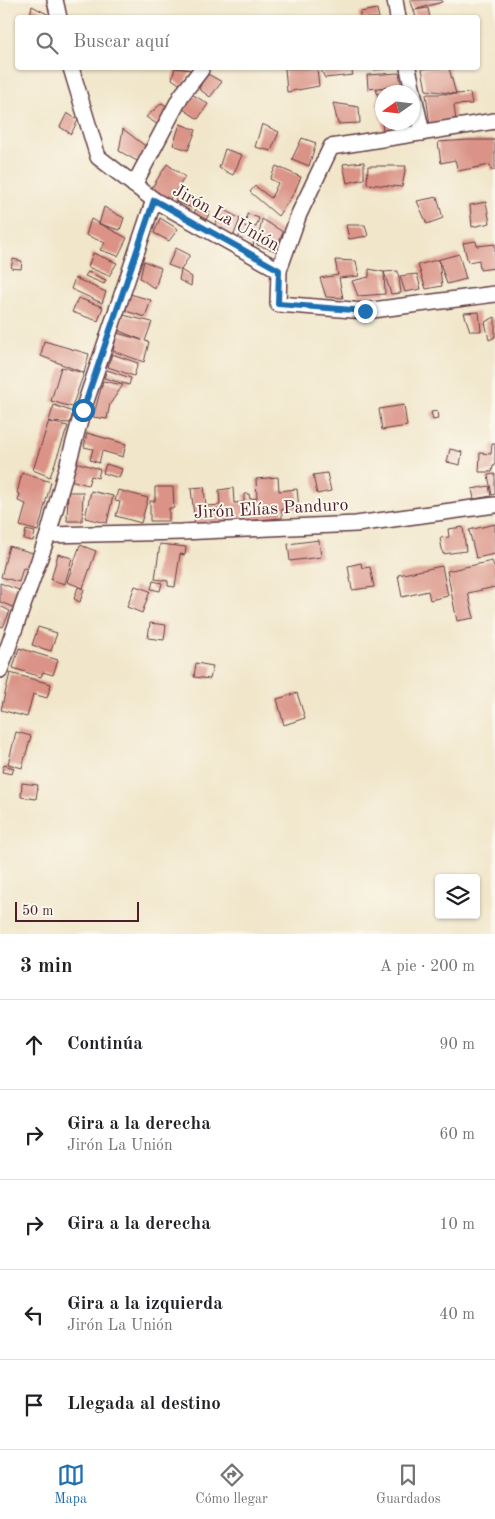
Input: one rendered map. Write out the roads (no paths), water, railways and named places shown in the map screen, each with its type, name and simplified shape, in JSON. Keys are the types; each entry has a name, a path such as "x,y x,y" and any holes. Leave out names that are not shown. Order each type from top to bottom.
{"street":[{"path":"56,0 58,15"},
{"path":"395,0 398,15"},
{"name":"Jirón La Unión","path":"71,70 75,89 98,157 154,200 279,270"},
{"path":"134,185 181,96 200,70"},
{"path":"408,70 422,133"},
{"path":"495,121 330,147 298,214 279,270 278,304 365,311 495,294"},
{"path":"0,670 48,535 83,410 154,200"},
{"name":"Jirón Elías Panduro","path":"48,535 182,532 356,524 495,504"}]}
